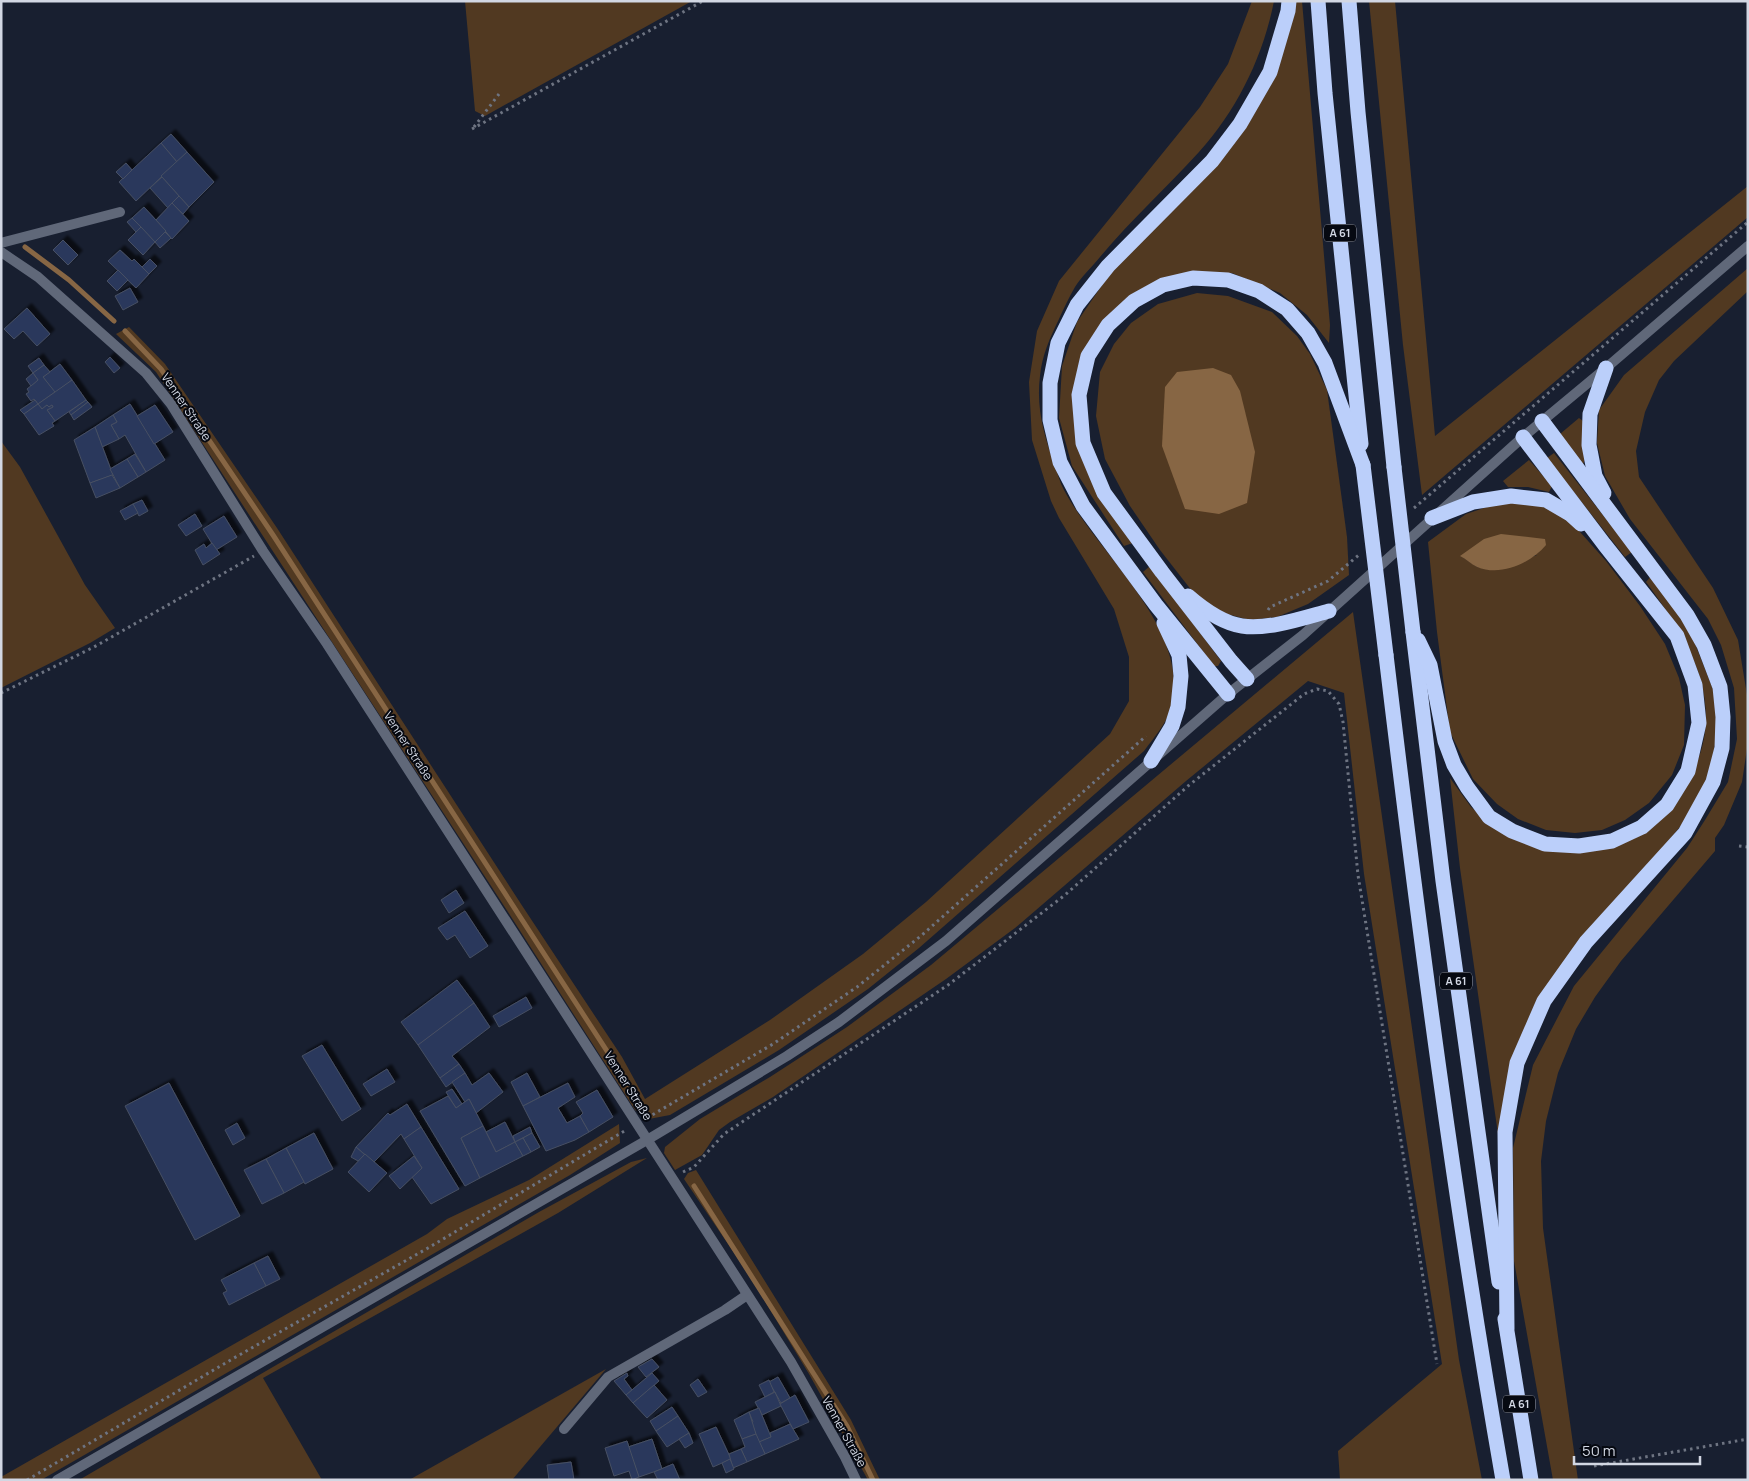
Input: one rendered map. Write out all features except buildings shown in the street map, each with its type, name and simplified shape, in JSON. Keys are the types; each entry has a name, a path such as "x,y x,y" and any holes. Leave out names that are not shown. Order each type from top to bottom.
{"highway":[{"path":"1228,694 1156,605 1083,506 1060,462 1050,420 1050,383 1058,343 1077,304 1108,266 1164,212 1212,161 1240,124 1270,72 1288,11 1289,1"},
{"name":"A 61","path":"1318,1 1325,94 1364,465 1402,791 1461,1222 1502,1480"},
{"name":"A 61","path":"1348,1 1394,467 1443,880 1464,1040 1532,1480"},
{"path":"1247,679 1162,572 1104,493 1083,443 1079,395 1088,356 1108,325 1134,301 1163,285 1193,278 1228,280 1259,291 1287,309 1308,333 1325,362 1364,465"},
{"path":"1606,368 1590,414 1589,445 1595,476 1625,534"},
{"path":"1507,1328 1505,1132 1516,1063 1544,1001 1586,942 1686,833 1713,782 1722,748 1724,717 1720,687 1704,644 1686,614 1542,421"},
{"path":"1413,632 1430,665 1446,741 1454,765 1467,788 1489,817 1512,832 1545,844 1579,846 1612,841 1642,827 1667,805 1688,771 1699,723 1696,685 1677,636 1523,437"},
{"path":"1432,518 1473,502 1502,497 1511,496 1546,500 1570,514 1604,544"},
{"path":"1162,572 1198,605 1225,621 1241,626 1258,626 1329,612"},
{"path":"1151,761 1172,726 1178,707 1181,676 1178,655 1156,605"}],"street":[{"path":"1,243 120,212"},
{"path":"57,1480 648,1140 787,1056 839,1022 946,940 1228,694 1303,635 1523,437 1748,246"},
{"name":"Venner Straße","path":"1,252 38,277 146,373 171,404 263,551 327,644 791,1362 856,1480"},
{"path":"564,1429 608,1377 725,1310 747,1294"}],"path":[{"path":"499,94 472,129 703,1"},
{"path":"1,694 94,647 263,551"},
{"path":"671,1178 694,1167 724,1134 948,985 1065,895 1188,786 1304,694 1317,689 1328,691 1339,704 1343,722 1358,875 1437,1364"},
{"path":"1739,846 1748,847"},
{"path":"27,1480 234,1358 428,1248 636,1124"},
{"path":"1594,1466 1748,1439"}],"shaded area":[{"path":"465,1 692,1 485,116 475,111"},
{"path":"1252,1 1274,1 1263,42 1237,101 1213,136 1199,152 1124,230 1077,283 1050,340 1040,376 1039,399 1042,422 1047,444 1063,487 1078,513 1134,587 1151,613 1164,639 1172,666 1174,694 1171,710 1159,732 1144,751 919,948 868,989 779,1050 670,1115 649,1119 635,1110 156,372 116,334 129,327 165,364 277,528 622,1057 645,1099 770,1020 863,954 926,902 1110,734 1129,701 1129,657 1114,609 1059,518 1051,501 1032,440 1029,382 1037,331 1059,281 1200,107 1228,64"},
{"path":"1295,1 1302,1 1330,325 1329,343 1307,315 1280,293 1232,273 1194,273 1100,327 1078,432 1133,543 1124,546 1072,466 1059,418 1062,366 1077,322 1113,269 1245,129"},
{"path":"1369,1 1395,1 1435,436 1748,186 1748,217 1422,495 1403,345"},
{"path":"1748,268 1748,291 1674,361 1659,380 1645,412 1636,451 1639,477 1713,588 1738,640 1747,695 1748,742 1742,782 1724,825 1715,838 1715,851 1621,961 1595,997 1576,1029 1558,1073 1546,1121 1541,1161 1543,1228 1578,1480 1553,1480 1514,1261 1513,1148 1533,1065 1574,986 1687,848 1705,820 1728,782 1737,739 1734,688 1721,645 1708,619 1630,519 1605,476 1597,443 1599,410 1624,375"},
{"path":"1197,293 1228,296 1272,312 1297,336 1310,354 1327,390 1347,537 1349,575 1308,604 1277,617 1250,620 1227,614 1214,608 1192,591 1160,550 1130,506 1105,459 1096,416 1100,372 1114,344 1131,323 1158,304"},
{"path":"1213,368 1231,375 1240,391 1255,452 1247,503 1219,514 1185,509 1162,446 1165,387 1177,372"},
{"path":"1579,418 1583,421 1585,460 1582,466 1560,434"},
{"path":"1,441 20,467 85,585 115,628 90,643 1,688"},
{"path":"1554,453 1632,552 1625,557 1547,458"},
{"path":"1529,460 1552,486 1549,492 1528,487 1508,487 1503,481"},
{"path":"1516,502 1546,506 1572,523 1606,561 1640,606 1665,644 1679,678 1685,705 1684,745 1672,775 1649,803 1625,820 1602,830 1575,833 1546,830 1518,819 1497,804 1473,779 1450,732 1428,542 1466,514 1493,505","holes":["1537,555 1491,570 1477,567 1461,556"]},
{"path":"1501,534 1545,539 1546,545 1540,552 1524,563 1505,569 1486,570 1477,567 1460,556 1484,539"},
{"path":"1150,566 1221,661 1218,666 1214,666 1143,572"},
{"path":"1651,576 1690,631 1716,697 1717,733 1711,767 1704,786 1688,817 1546,990 1498,1134 1460,868 1450,778 1471,807 1495,828 1585,852 1670,811 1686,787 1702,746 1706,720 1704,695 1698,671 1688,648 1676,626 1646,582"},
{"path":"1353,612 1459,1360 1482,1480 1340,1480 1338,1451 1442,1364 1364,874 1344,693 1308,681 1186,781 1015,928 946,979 773,1097 730,1122 719,1130 702,1155 675,1170 664,1153 665,1147 700,1119 770,1077 847,1027 931,965"},
{"path":"619,1124 620,1143 570,1175 41,1480 1,1480 1,1477 427,1234 447,1219 529,1180"},
{"path":"647,1158 558,1213 263,1378 322,1480 79,1480 539,1212 631,1162"},
{"path":"696,1170 851,1420 880,1480 868,1480 809,1374 749,1275 684,1179 688,1173"},
{"path":"606,1369 512,1480 409,1480"}],"waterway":[{"path":"25,247 69,280 114,321"},
{"path":"125,331 161,369 273,535 638,1099"},
{"path":"694,1186 847,1426 873,1480"}]}
